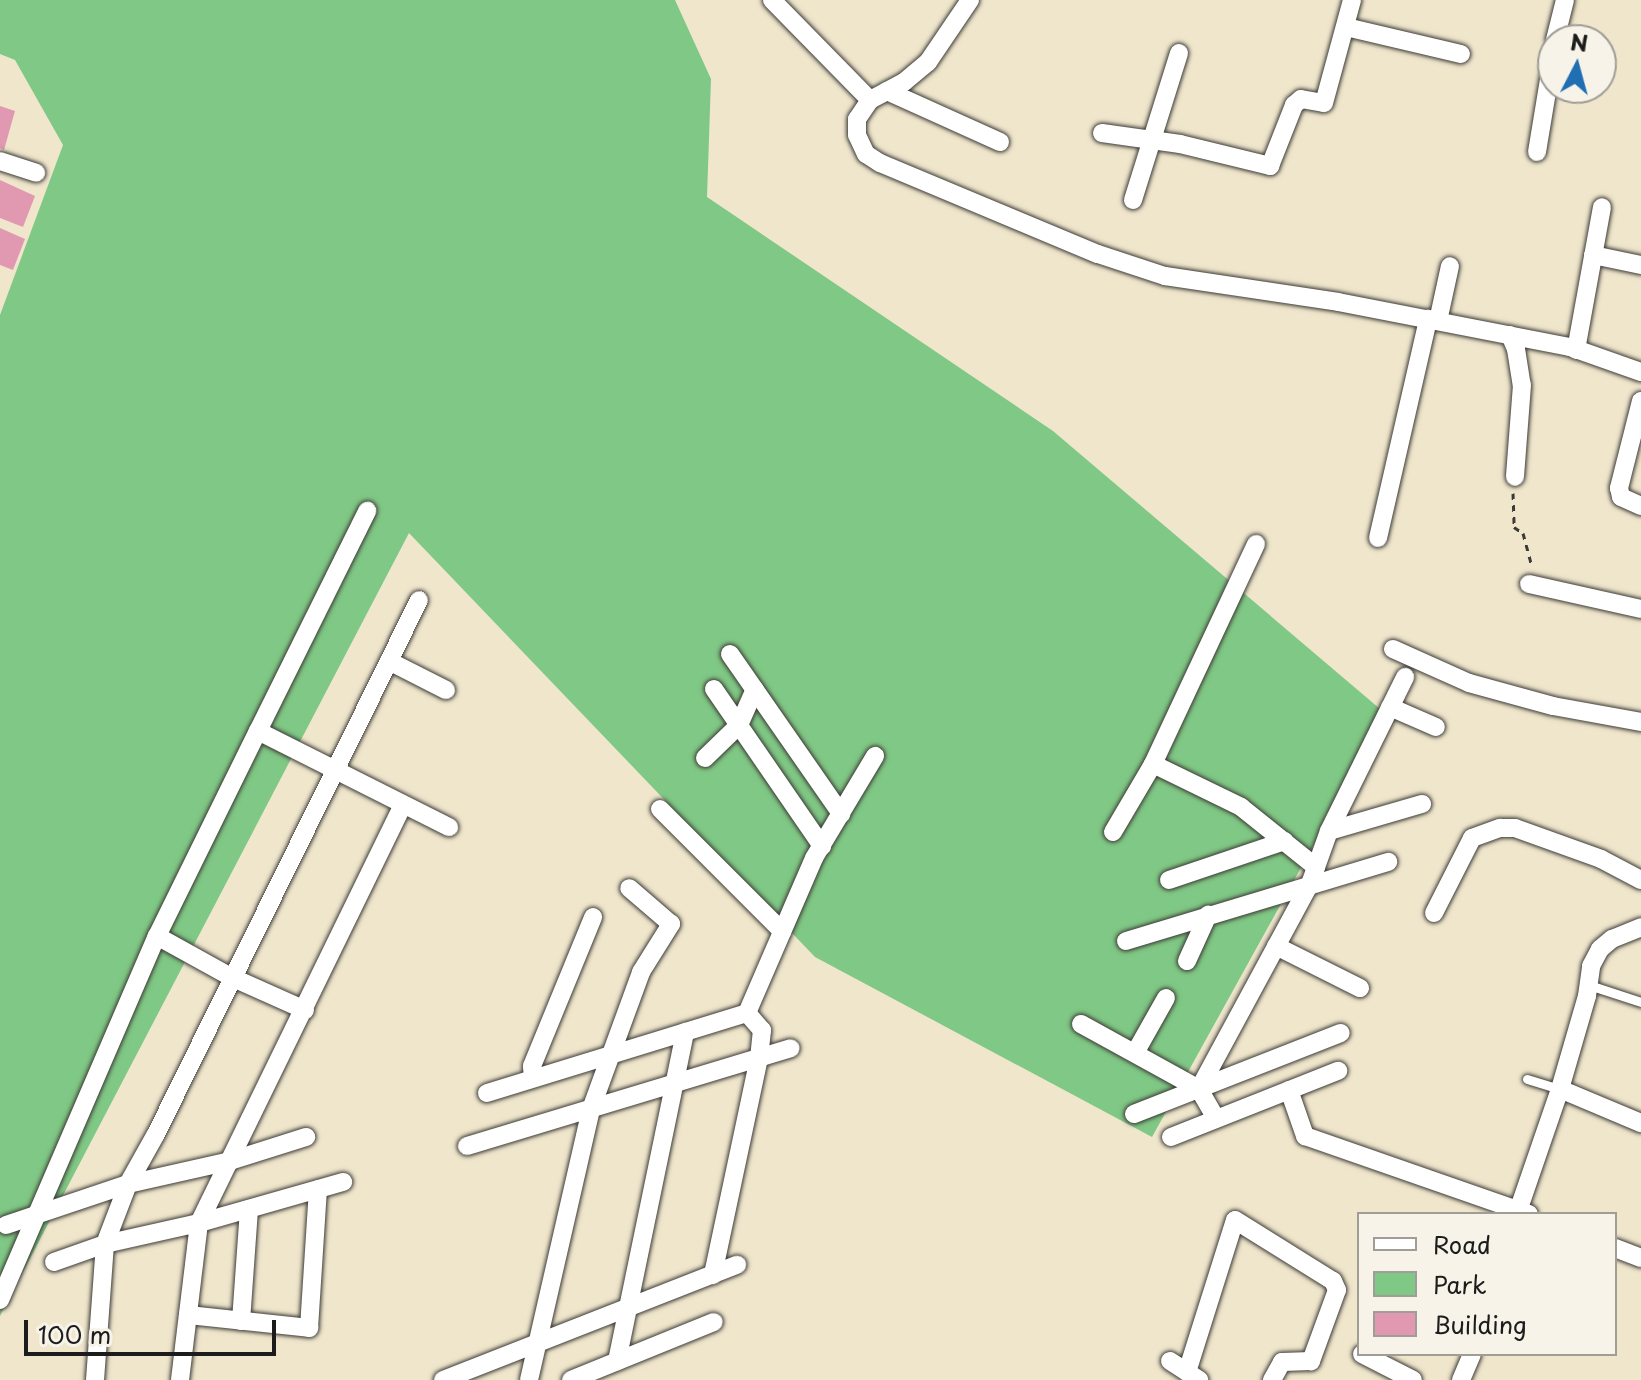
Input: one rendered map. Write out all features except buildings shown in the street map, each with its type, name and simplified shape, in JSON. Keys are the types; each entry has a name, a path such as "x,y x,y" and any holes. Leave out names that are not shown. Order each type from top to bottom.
{"street":[{"path":"772,0 878,96 1000,142"},
{"path":"970,0 928,62 878,96 857,119 857,135 866,154 880,163 1098,254 1165,276 1510,335 1576,350 1641,372"},
{"path":"1102,133 1151,140 1270,166 1294,105 1301,99 1324,103 1352,0"},
{"path":"1559,24 1565,0"},
{"path":"1346,27 1461,54"},
{"path":"1133,200 1179,53"},
{"path":"1537,152 1545,104"},
{"path":"0,161 36,173"},
{"path":"1576,350 1602,207"},
{"path":"1593,255 1641,265"},
{"path":"1378,538 1433,320 1450,266"},
{"path":"1510,335 1516,349 1522,385 1515,477"},
{"path":"1641,401 1619,488 1621,497 1641,506"},
{"path":"0,1300 157,936 367,511"},
{"path":"1113,832 1153,764 1256,544"},
{"path":"1529,584 1641,609"},
{"path":"95,1380 105,1244 128,1184 156,1134 419,600"},
{"path":"1393,649 1469,683 1553,706 1641,722"},
{"path":"730,654 841,814"},
{"path":"389,661 446,690"},
{"path":"1199,1089 1313,875 1329,831 1405,677"},
{"path":"714,689 822,846"},
{"path":"705,758 739,725 755,689"},
{"path":"1390,707 1436,727"},
{"path":"258,731 449,827"},
{"path":"772,774 792,743"},
{"path":"487,1093 747,1013 822,846 875,756"},
{"path":"1153,764 1241,807 1285,841 1313,875"},
{"path":"1329,831 1422,804"},
{"path":"192,1380 180,1380 199,1223 403,805"},
{"path":"660,809 782,931"},
{"path":"1434,913 1472,838 1500,828 1515,828 1601,859 1641,880"},
{"path":"1169,880 1285,841"},
{"path":"1126,941 1208,915 1313,875 1388,862"},
{"path":"529,1380 591,1109 614,1054 641,972 671,924 629,888"},
{"path":"1187,961 1208,915"},
{"path":"533,1078 532,1066 593,917"},
{"path":"1522,1212 1560,1089 1589,985 1591,966 1600,949 1612,939 1641,927"},
{"path":"157,936 231,977 305,1010"},
{"path":"1276,946 1360,988"},
{"path":"1135,1053 1166,998"},
{"path":"713,1275 759,1058 762,1030 747,1013"},
{"path":"1081,1024 1199,1089 1216,1119"},
{"path":"617,1361 685,1032"},
{"path":"1134,1114 1341,1033"},
{"path":"467,1146 791,1048"},
{"path":"1171,1137 1338,1071"},
{"path":"1560,1089 1641,1123"},
{"path":"1289,1090 1305,1136 1519,1212"},
{"path":"6,1225 128,1184 230,1161 306,1137"},
{"path":"54,1262 105,1244 199,1223 343,1182"},
{"path":"188,1315 309,1328 318,1189"},
{"path":"241,1321 249,1209"},
{"path":"1170,1361 1193,1376 1235,1220 1333,1281 1337,1290 1311,1361 1282,1362 1272,1380"},
{"path":"1617,1249 1641,1258"},
{"path":"443,1380 462,1376 537,1343 737,1265"},
{"path":"571,1380 714,1322"},
{"path":"1366,1356 1413,1380"},
{"path":"1461,1380 1471,1356"}],"lane":[{"path":"1589,985 1641,1002"},
{"path":"1527,1079 1560,1089"}],"path":[{"path":"1515,477 1512,513 1514,527 1523,533 1528,549 1532,569 1529,584"}],"green space":[{"path":"0,0 675,0 711,79 707,197 1053,431 1386,714 1152,1137 815,957 409,533 0,1316 0,315 63,145 15,60 0,54"}]}
